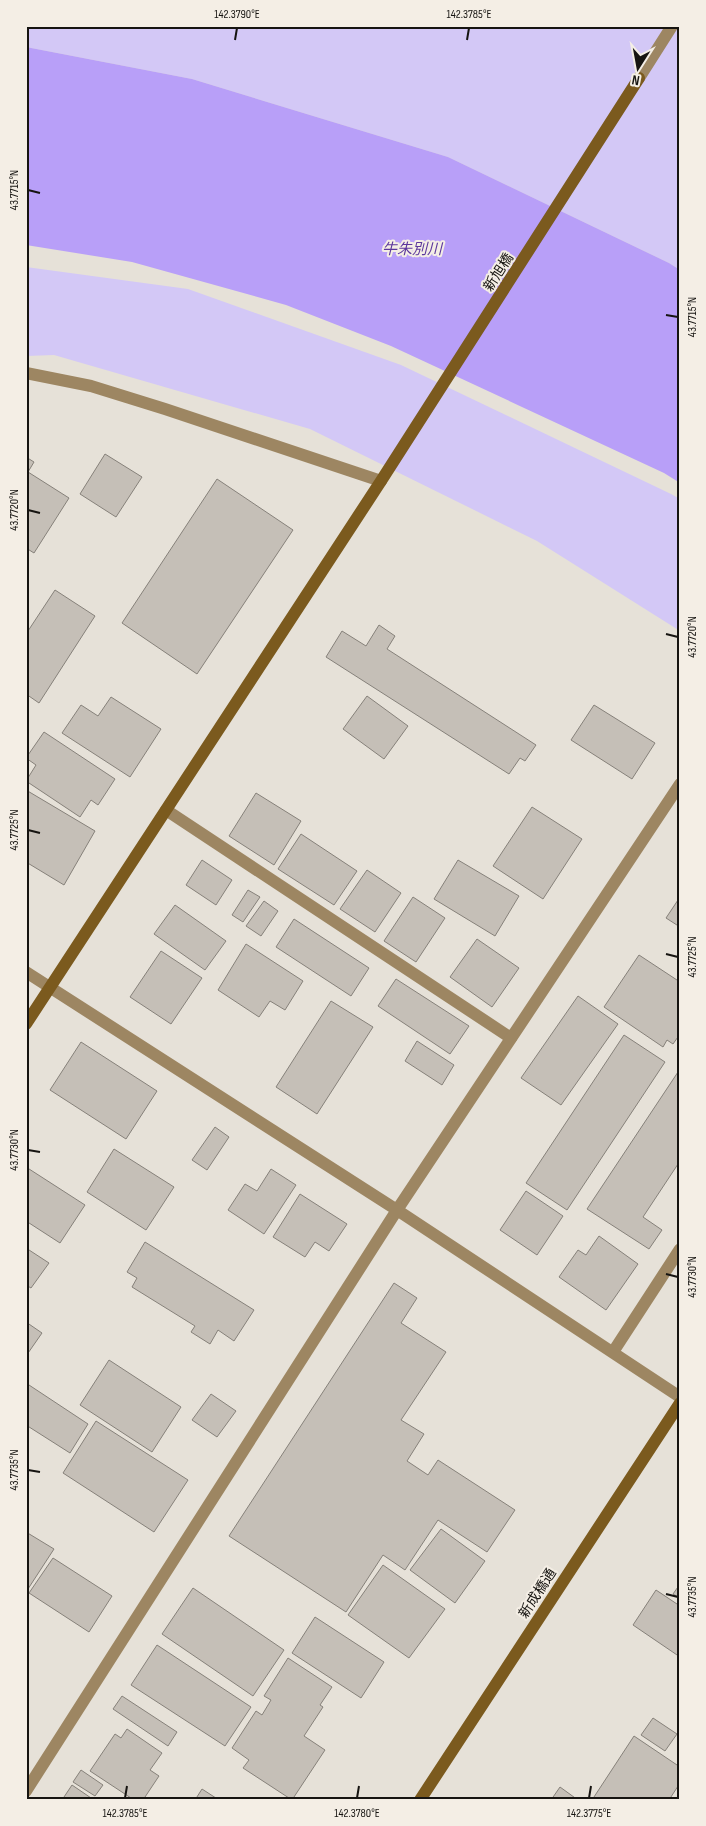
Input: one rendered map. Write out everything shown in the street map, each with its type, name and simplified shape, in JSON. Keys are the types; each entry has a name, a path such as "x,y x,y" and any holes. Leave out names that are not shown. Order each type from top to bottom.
{"street":[{"name":"新旭橋","path":"26,1024 381,481 672,26"},
{"path":"26,373 91,386 381,481"},
{"path":"26,1791 397,1210 680,784"},
{"path":"166,810 512,1038"},
{"path":"26,972 397,1210 680,1396"},
{"path":"613,1352 680,1249"},
{"name":"新成橋通","path":"420,1800 680,1402"}],"shaded area":[{"path":"26,26 680,26 680,270 448,157 192,79 26,47"},
{"path":"26,267 188,289 401,365 680,499 680,631 537,541 310,429 54,355 26,356"}],"water":[{"name":"牛朱別川","path":"26,47 192,79 448,157 680,270 680,483 664,473 391,346 286,305 132,262 26,245"}],"building":[{"path":"105,454 142,477 116,517 80,494"},
{"path":"26,457 34,462 28,472 69,498 34,553 26,548"},
{"path":"217,479 293,530 197,674 122,623"},
{"path":"55,590 95,616 39,703 26,694 26,634"},
{"path":"379,625 395,636 387,649 536,745 525,761 520,758 509,774 326,657 342,631 366,646"},
{"path":"367,696 408,726 384,759 343,729"},
{"path":"111,697 161,729 130,777 62,733 81,705 98,716"},
{"path":"594,705 655,743 632,779 571,740"},
{"path":"44,732 115,779 98,805 91,800 80,817 26,781 36,765 26,758"},
{"path":"26,790 95,831 64,885 26,862"},
{"path":"256,793 301,821 274,865 229,836"},
{"path":"532,807 582,839 543,899 493,866"},
{"path":"301,834 357,871 334,905 278,869"},
{"path":"202,860 232,880 216,905 186,885"},
{"path":"458,860 519,896 495,936 434,899"},
{"path":"367,870 401,893 375,932 340,909"},
{"path":"248,890 260,897 243,922 232,915"},
{"path":"413,897 445,918 416,962 384,941"},
{"path":"680,897 680,927 666,918"},
{"path":"264,901 278,911 261,936 246,926"},
{"path":"175,905 226,941 205,970 154,934"},
{"path":"294,919 369,968 351,996 276,947"},
{"path":"477,939 519,968 492,1007 450,977"},
{"path":"246,944 303,981 285,1010 270,1001 259,1017 218,990"},
{"path":"161,951 202,978 171,1024 130,997"},
{"path":"639,955 680,982 680,1034 673,1044 667,1040 663,1047 604,1007"},
{"path":"396,979 469,1026 450,1054 378,1006"},
{"path":"578,996 618,1024 561,1105 521,1078"},
{"path":"331,1001 373,1027 317,1114 276,1087"},
{"path":"624,1035 665,1062 567,1210 526,1183"},
{"path":"417,1041 454,1065 442,1085 405,1061"},
{"path":"81,1042 157,1091 126,1139 50,1090"},
{"path":"680,1069 680,1161 643,1217 662,1230 649,1249 587,1209"},
{"path":"215,1127 229,1137 207,1170 192,1160"},
{"path":"114,1149 174,1187 146,1230 87,1192"},
{"path":"26,1167 85,1205 60,1243 26,1221"},
{"path":"271,1169 296,1185 264,1234 228,1210 245,1184 257,1191"},
{"path":"526,1191 563,1216 537,1255 500,1230"},
{"path":"300,1194 347,1224 329,1251 315,1242 305,1257 273,1237"},
{"path":"599,1236 638,1264 606,1310 559,1277 578,1250 586,1255"},
{"path":"145,1242 254,1310 234,1341 218,1330 210,1344 191,1332 195,1326 132,1287 137,1278 127,1272"},
{"path":"26,1248 49,1263 31,1288 26,1285"},
{"path":"394,1283 417,1298 401,1323 446,1352 401,1420 424,1434 407,1461 428,1475 438,1460 515,1510 487,1552 438,1520 405,1570 383,1555 346,1612 229,1536"},
{"path":"26,1322 42,1333 26,1356"},
{"path":"109,1360 181,1407 152,1452 80,1405"},
{"path":"29,1385 88,1424 70,1453 26,1425 26,1389"},
{"path":"211,1394 236,1411 217,1437 192,1420"},
{"path":"96,1421 188,1480 154,1532 63,1473"},
{"path":"441,1529 485,1561 455,1603 410,1570"},
{"path":"26,1532 54,1549 26,1592"},
{"path":"53,1558 112,1596 89,1632 29,1593"},
{"path":"383,1565 445,1609 409,1658 348,1615"},
{"path":"680,1584 680,1598 673,1594"},
{"path":"193,1588 284,1650 253,1696 162,1634"},
{"path":"656,1590 680,1606 680,1657 633,1625"},
{"path":"315,1617 384,1662 361,1698 292,1653"},
{"path":"157,1645 251,1707 225,1746 131,1685"},
{"path":"288,1658 332,1687 320,1705 323,1707 304,1736 325,1750 292,1800 243,1768 249,1760 232,1748 256,1711 262,1715 271,1700 264,1696"},
{"path":"122,1696 177,1732 168,1746 113,1709"},
{"path":"653,1718 677,1734 665,1751 641,1735"},
{"path":"127,1729 162,1753 150,1770 159,1776 143,1800 134,1800 90,1771 115,1734 121,1738"},
{"path":"634,1736 680,1767 680,1783 669,1800 592,1800"},
{"path":"81,1770 103,1785 95,1796 73,1782"},
{"path":"72,1785 94,1800 62,1800"},
{"path":"560,1787 578,1800 551,1800"},
{"path":"202,1789 219,1800 195,1800"}]}
